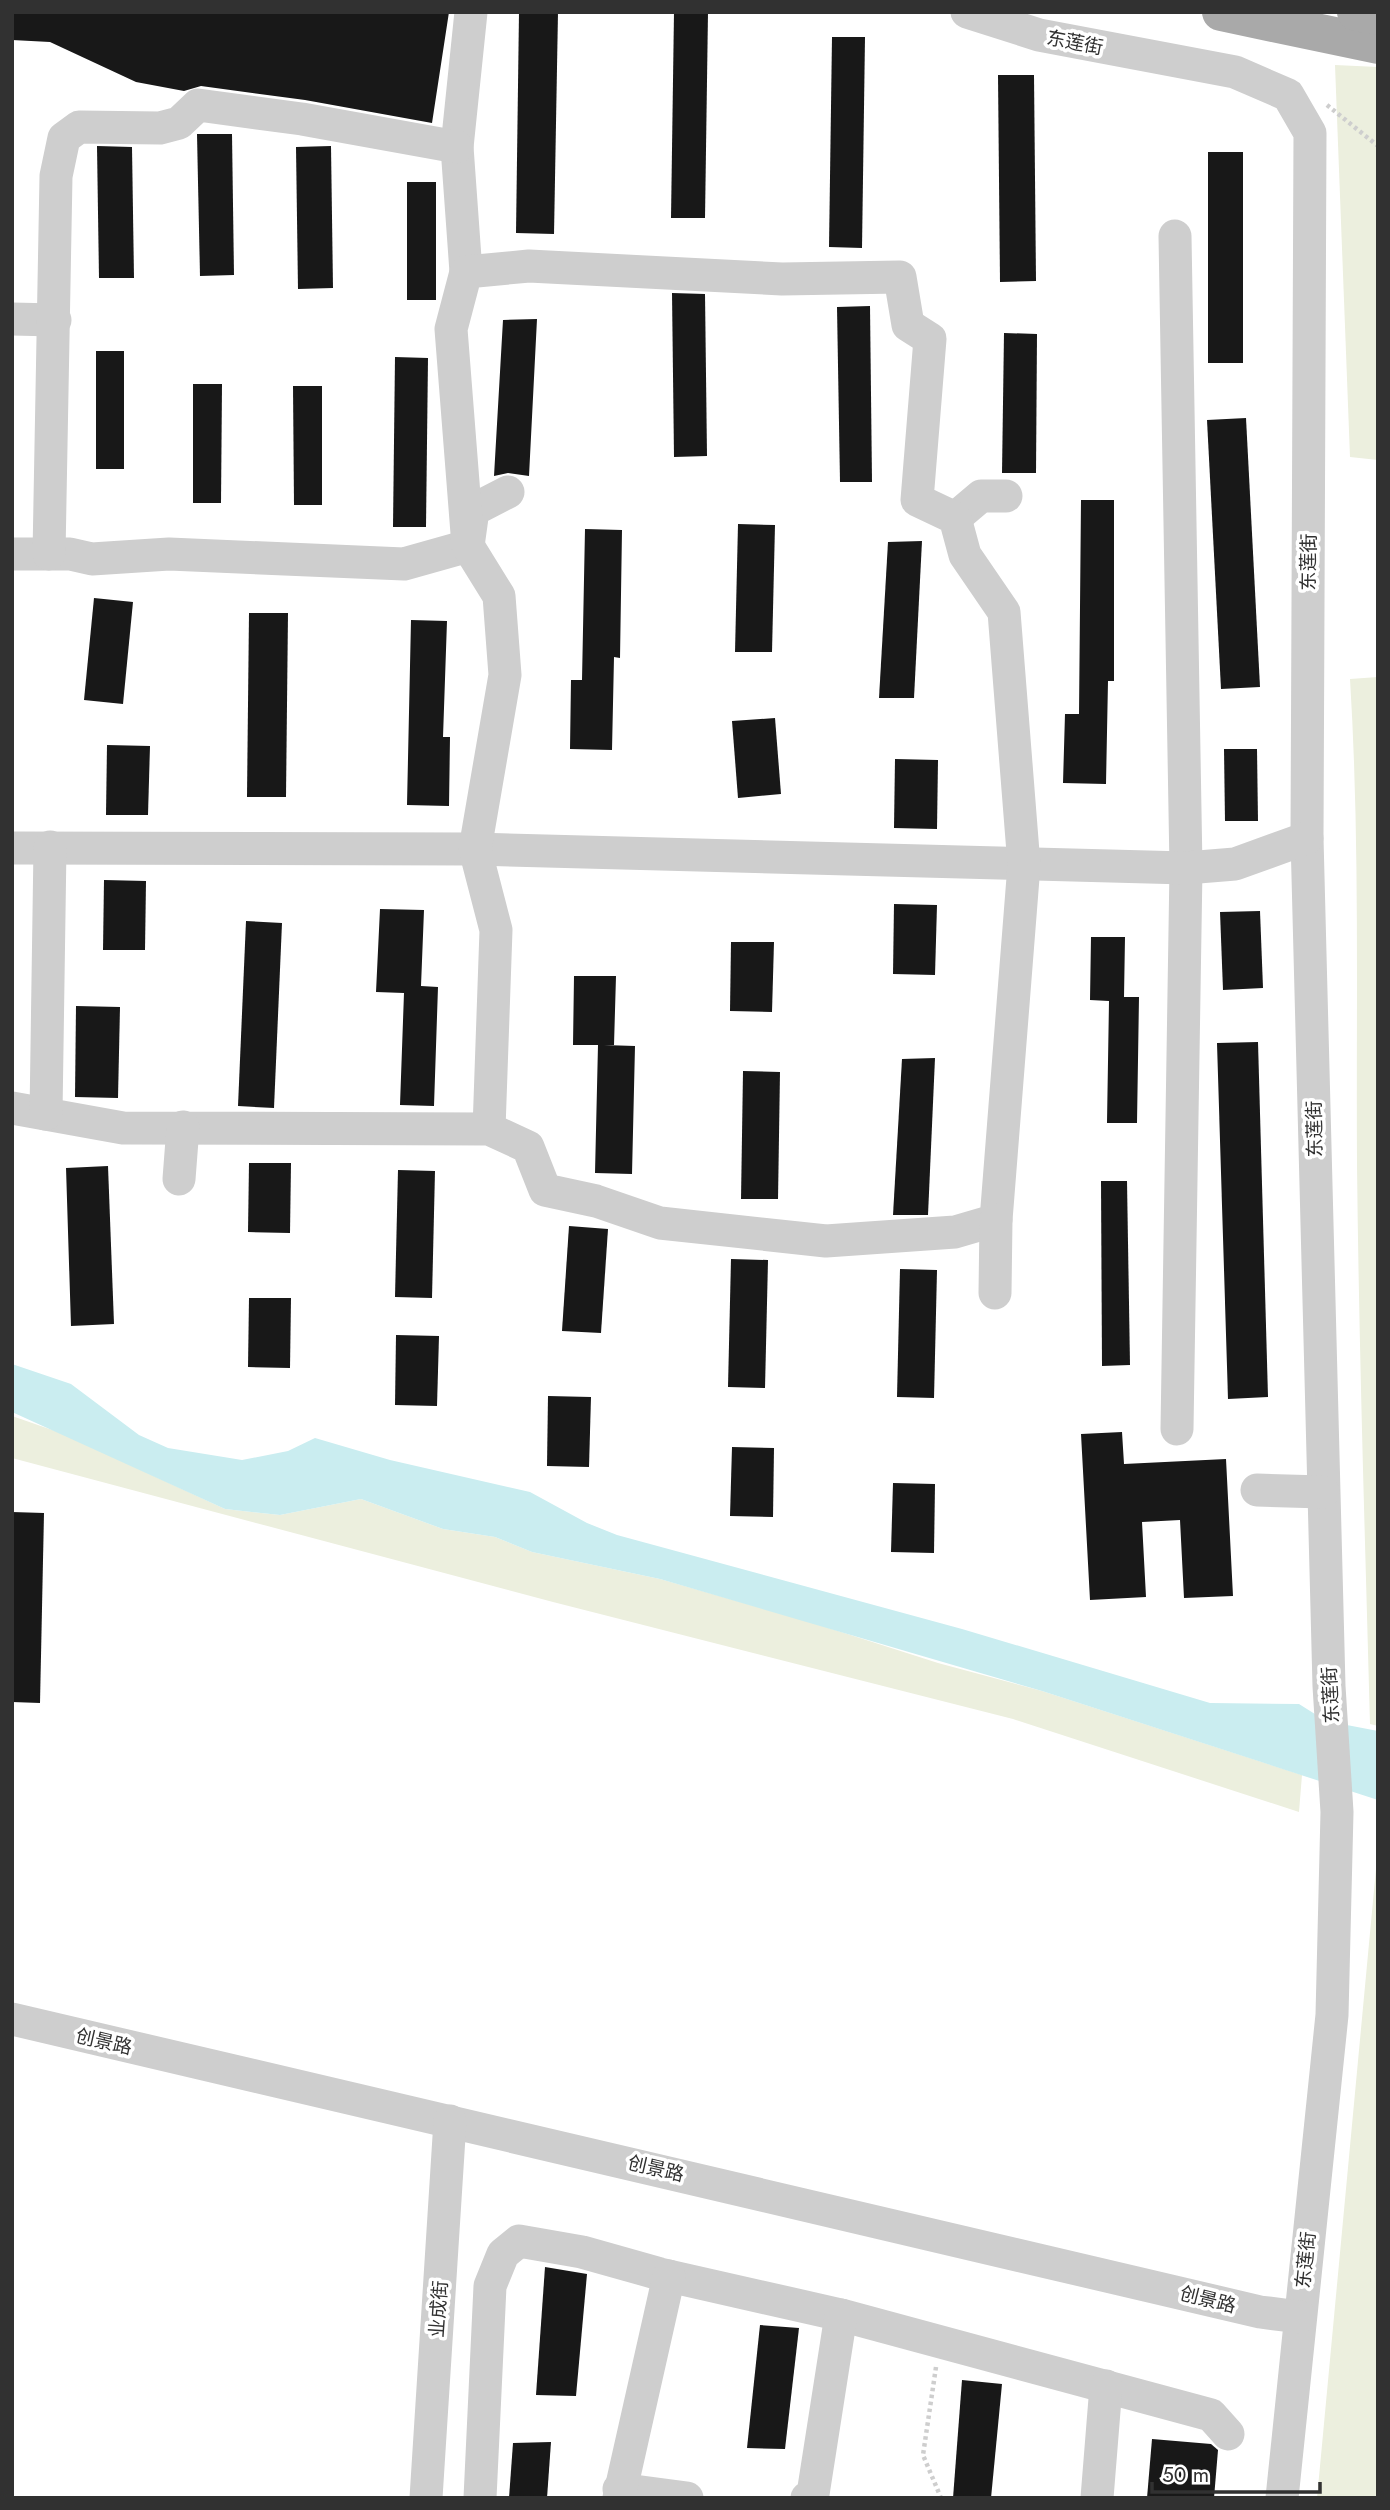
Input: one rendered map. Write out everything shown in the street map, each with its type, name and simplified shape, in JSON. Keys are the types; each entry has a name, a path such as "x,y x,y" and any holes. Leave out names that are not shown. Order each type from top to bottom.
{"main road":[{"path":"1221,12 1378,45"},
{"path":"1356,12 1378,16"}],"street":[{"path":"471,12 457,147 466,272 451,329 468,546 499,596 505,675 475,849 496,930 489,1129"},
{"name":"东莲街","path":"967,12 1039,35 1235,72 1288,95 1310,133 1307,838 1323,1492 1329,1686 1337,1812 1332,2015 1282,2498"},
{"path":"49,554 56,176 64,138 79,127 160,128 179,123 198,105 302,119 457,147"},
{"path":"389,159 457,147"},
{"path":"1175,236 1186,868 1177,1429"},
{"path":"466,272 529,266 782,279 900,277 908,325 930,340 917,500 955,518 965,555 1004,612 1024,865 996,1220 995,1293"},
{"path":"12,319 55,320"},
{"path":"468,546 473,510 508,492"},
{"path":"955,518 981,496 1006,496"},
{"path":"12,554 49,554 92,559 169,554 404,564 468,546"},
{"path":"12,848 475,849 1186,868 1235,864 1307,838"},
{"path":"46,1114 50,847"},
{"path":"12,1108 124,1128 183,1126 489,1129 528,1147 545,1190 596,1201 660,1223 826,1241 955,1232 996,1220"},
{"path":"179,1179 183,1126"},
{"path":"1256,1490 1323,1492"},
{"name":"创景路","path":"12,2020 1260,2312 1300,2317"},
{"name":"业成街","path":"426,2498 450,2121"},
{"path":"480,2498 490,2286 503,2254 519,2241 582,2252 669,2276 841,2315 1105,2386 1211,2415 1228,2434"},
{"path":"669,2276 619,2494 687,2498"},
{"path":"807,2498 814,2494 841,2315"},
{"path":"1097,2498 1105,2386"}],"path":[{"path":"1297,110 1316,98 1346,118 1378,146"},
{"path":"941,2342 923,2455 941,2498"}],"green space":[{"path":"1335,65 1378,67 1378,460 1350,457"},
{"path":"1378,677 1378,1726 1370,1724 1364,1514 1357,1165 1356,861 1350,679"},
{"path":"12,1416 61,1433 225,1509 280,1515 361,1499 443,1529 495,1537 532,1552 660,1579 810,1622 938,1663 1042,1691 1302,1775 1299,1812 1013,1719 553,1602 12,1458"},
{"path":"1377,1858 1378,2498 1317,2498"}],"water":[{"path":"12,1364 71,1384 139,1435 168,1448 242,1460 288,1451 315,1438 390,1460 530,1492 587,1523 617,1535 962,1629 1210,1703 1299,1704 1326,1721 1378,1731 1378,1800 1042,1691 660,1579 532,1552 495,1537 443,1529 361,1499 280,1515 225,1509 12,1412"}],"building":[{"path":"12,12 449,12 432,123 305,100 201,86 184,91 136,82 50,42 12,40"},
{"path":"519,12 558,12 554,234 516,233"},
{"path":"674,12 708,12 705,218 671,218"},
{"path":"832,37 865,37 862,248 829,247"},
{"path":"998,75 1034,75 1036,281 1000,282"},
{"path":"197,134 232,134 234,275 200,276"},
{"path":"97,146 132,147 134,278 99,278"},
{"path":"331,146 333,288 298,289 296,147"},
{"path":"1208,152 1243,152 1243,363 1208,363"},
{"path":"407,182 436,182 436,300 407,300"},
{"path":"672,293 705,294 707,456 674,457"},
{"path":"870,306 872,482 840,482 837,307"},
{"path":"537,319 529,476 508,473 494,476 503,320"},
{"path":"1004,333 1037,334 1036,473 1002,473"},
{"path":"96,351 124,351 124,469 96,469"},
{"path":"395,357 428,358 426,527 393,527"},
{"path":"193,384 222,384 221,503 193,503"},
{"path":"293,386 322,386 322,505 294,505"},
{"path":"1246,418 1260,687 1221,689 1207,420"},
{"path":"1081,500 1114,500 1114,681 1108,681 1106,784 1063,783 1065,714 1079,714"},
{"path":"738,524 775,525 772,652 735,652"},
{"path":"585,529 622,530 620,658 614,657 612,750 570,749 571,680 582,680"},
{"path":"922,541 914,698 879,698 888,542"},
{"path":"94,598 133,602 123,704 84,700"},
{"path":"249,613 288,613 286,797 247,797"},
{"path":"411,620 447,621 443,737 450,737 449,806 407,805"},
{"path":"775,718 781,794 738,798 732,721"},
{"path":"107,745 150,746 148,815 106,815"},
{"path":"1224,749 1257,749 1258,821 1225,821"},
{"path":"895,759 938,760 937,829 894,828"},
{"path":"104,880 146,881 145,950 103,950"},
{"path":"894,904 937,905 935,975 893,974"},
{"path":"380,909 424,910 421,986 438,987 434,1106 400,1105 404,993 376,992"},
{"path":"1260,911 1263,988 1223,990 1220,912"},
{"path":"246,921 282,923 274,1108 238,1106"},
{"path":"1091,937 1125,937 1124,997 1139,997 1137,1123 1107,1123 1109,1001 1090,1000"},
{"path":"731,942 774,942 772,1012 730,1011"},
{"path":"574,976 616,976 614,1045 604,1045 635,1046 632,1174 595,1173 598,1045 573,1045"},
{"path":"76,1006 120,1007 118,1098 75,1097"},
{"path":"1258,1042 1268,1397 1228,1399 1217,1043"},
{"path":"935,1058 928,1215 893,1215 902,1059"},
{"path":"743,1071 780,1072 778,1199 741,1199"},
{"path":"249,1163 291,1163 290,1233 248,1232"},
{"path":"108,1166 114,1324 71,1326 66,1168"},
{"path":"398,1170 435,1171 432,1298 395,1297"},
{"path":"1101,1181 1127,1181 1130,1365 1102,1366"},
{"path":"569,1226 608,1229 601,1333 562,1331"},
{"path":"731,1259 768,1260 765,1388 728,1387"},
{"path":"900,1269 937,1270 934,1398 897,1397"},
{"path":"249,1298 291,1298 290,1368 248,1367"},
{"path":"396,1335 439,1336 437,1406 395,1405"},
{"path":"548,1396 591,1397 589,1467 547,1466"},
{"path":"1122,1432 1124,1464 1226,1459 1233,1596 1184,1598 1180,1520 1142,1522 1146,1597 1090,1600 1081,1434"},
{"path":"732,1447 774,1448 773,1517 730,1516"},
{"path":"893,1483 935,1484 934,1553 891,1552"},
{"path":"12,1512 44,1513 40,1703 12,1702"},
{"path":"545,2267 587,2274 576,2396 536,2395"},
{"path":"760,2325 799,2328 785,2449 747,2448"},
{"path":"962,2380 1002,2384 991,2498 953,2498"},
{"path":"1152,2439 1211,2444 1218,2450 1214,2498 1147,2498"},
{"path":"551,2442 547,2498 509,2498 513,2443"}]}
